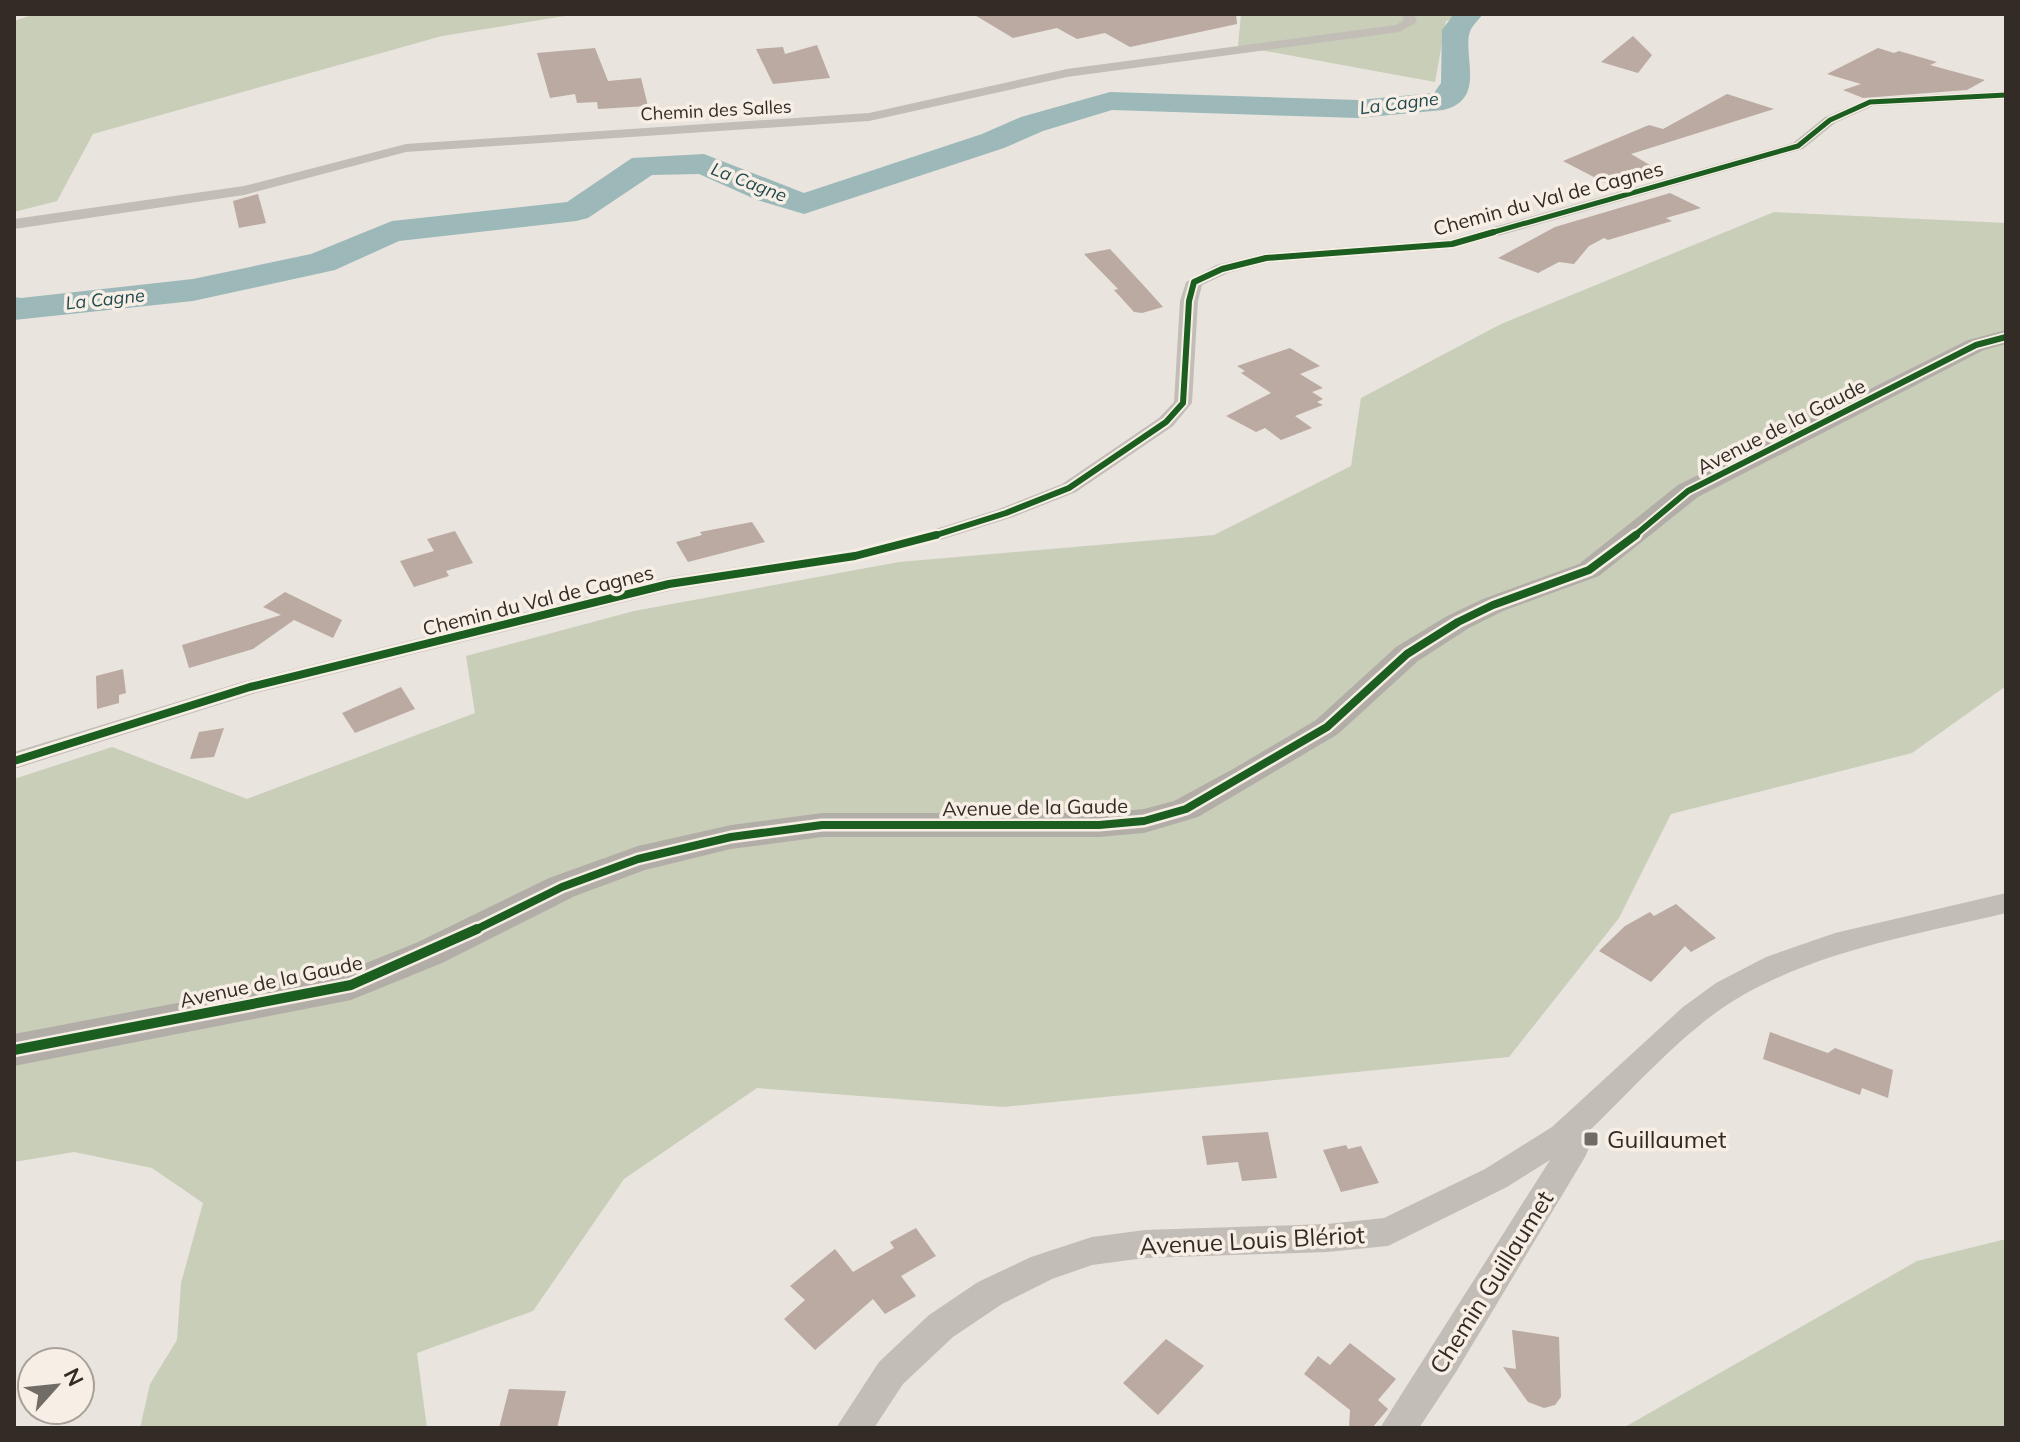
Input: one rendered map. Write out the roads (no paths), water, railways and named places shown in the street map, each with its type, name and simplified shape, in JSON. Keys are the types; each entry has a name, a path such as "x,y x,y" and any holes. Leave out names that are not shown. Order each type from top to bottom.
{"street":[{"name":"Chemin des Salles","path":"14,224 217,196 279,183 366,156 406,148 869,117 1067,73 1399,28 1411,22 1408,14"},
{"name":"Chemin du Val de Cagnes","path":"14,761 250,687 669,584 855,556 930,537 1006,513 1069,488 1166,422 1183,403 1191,291 1194,282 1222,269 1266,258 1452,244 1798,146 1830,120 1870,102 2006,95"},
{"name":"Avenue de la Gaude","path":"14,1050 351,985 429,953 562,887 638,859 731,837 822,825 1099,825 1144,821 1186,809 1327,727 1407,654 1458,622 1493,605 1589,570 1688,491 1976,345 2006,337"},
{"name":"Avenue Louis Blériot","path":"854,1428 891,1373 941,1326 990,1293 1043,1267 1092,1251 1145,1244 1327,1238 1388,1232 1496,1178 1563,1136 1693,1015 1726,991 1776,965 1835,943 2006,903"},
{"name":"Chemin Guillaumet","path":"1398,1428 1444,1361 1574,1148 1563,1136"}],"waterway":[{"name":"La Cagne","path":"14,308 19,310 193,290 322,262 392,231 576,211 644,165 704,164 769,193 804,204 993,141 1032,124 1110,101 1358,109 1443,101 1456,84 1456,30 1469,14"}],"place":[{"name":"Guillaumet","path":"1591,1139"}]}
